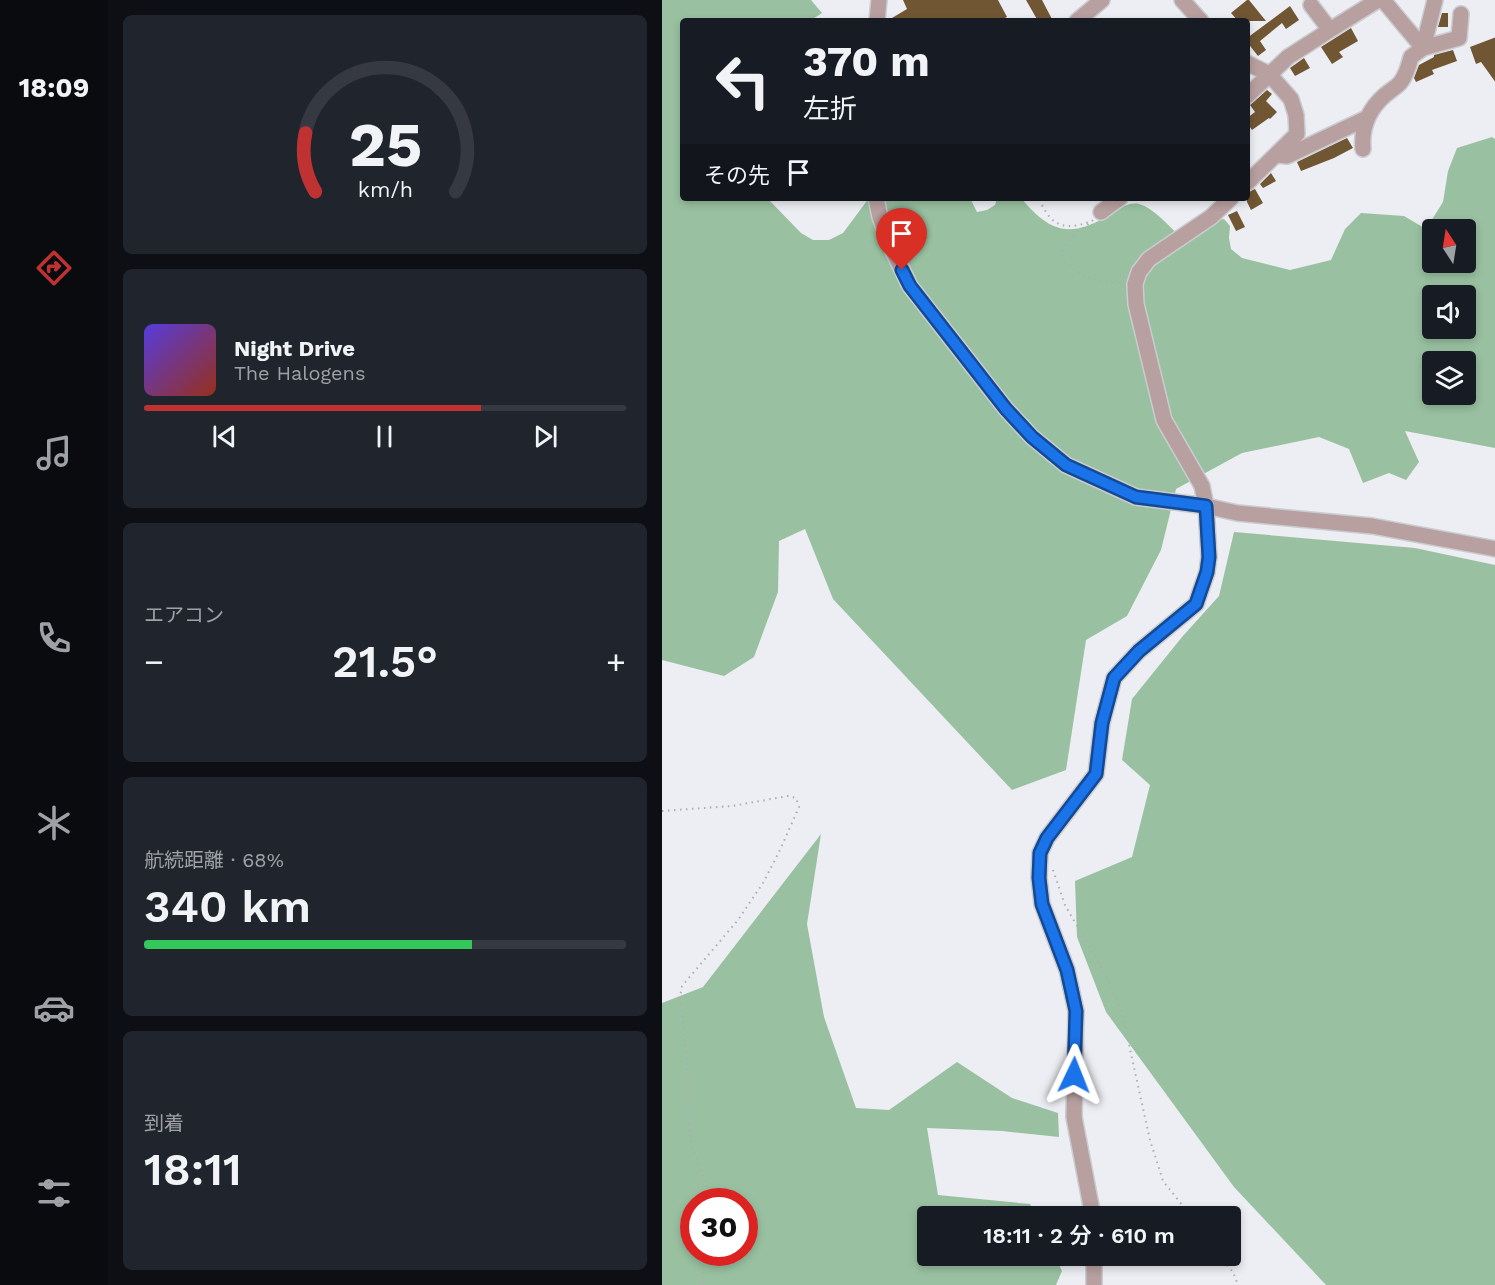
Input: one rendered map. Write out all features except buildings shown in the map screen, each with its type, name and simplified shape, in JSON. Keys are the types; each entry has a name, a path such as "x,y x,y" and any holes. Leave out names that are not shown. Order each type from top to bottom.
{"street":[{"path":"877,18 879,0"},
{"path":"1081,18 1102,0"},
{"path":"1182,0 1198,18"},
{"path":"1250,93 1288,57 1378,0"},
{"path":"1383,0 1423,48"},
{"path":"1423,48 1435,0"},
{"path":"1311,5 1330,30"},
{"path":"1363,149 1361,135 1376,103 1400,83 1411,57 1423,48 1459,38 1462,14"},
{"path":"1250,64 1269,74 1291,99 1296,116 1296,134 1250,180"},
{"path":"1277,155 1287,156 1367,118"},
{"path":"877,201 890,244 910,286 1006,409 1032,437 1066,465 1136,497 1206,506 1237,513 1372,526 1496,549"},
{"path":"1096,216 1116,201"},
{"path":"1091,1206 1074,1117 1076,1011 1067,970 1042,904 1039,878 1040,853 1047,838 1096,774 1102,723 1114,678 1139,651 1196,604 1207,572 1209,557 1206,506 1202,486 1173,439 1158,402 1136,304 1135,284 1139,272 1149,259 1211,217 1228,201"},
{"path":"1094,1266 1094,1285"}],"path":[{"path":"1042,205 1054,222 1062,226 1075,226 1096,216"},
{"path":"1096,216 1066,242 1061,256 1085,278 1094,281 1135,284"},
{"path":"662,811 732,806 788,796 797,798 798,807 763,883 727,934 682,986 680,997 688,1061 689,1129 692,1147 707,1188"},
{"path":"1053,869 1065,906 1106,976 1122,1013 1151,1140 1163,1181 1183,1206"},
{"path":"702,1285 704,1266"},
{"path":"1228,1266 1238,1285"}],"green space":[{"path":"662,0 811,0 822,13 814,18 680,18 680,201 770,201 801,233 813,240 829,240 843,233 867,201 972,201 977,212 987,210 995,205 996,201 1024,201 1043,219 1063,229 1086,226 1125,206 1139,204 1150,209 1179,235 1212,221 1224,219 1230,226 1231,249 1242,258 1290,270 1331,260 1345,229 1361,213 1404,216 1422,227 1422,273 1476,273 1476,219 1432,219 1443,202 1448,171 1457,148 1492,137 1495,139 1495,448 1405,431 1419,462 1406,480 1389,473 1363,483 1349,449 1319,437 1242,453 1176,489 1161,550 1127,616 1086,640 1066,770 1012,790 833,599 805,529 779,541 778,592 754,657 724,676 662,660"},
{"path":"1234,532 1415,548 1495,565 1495,1285 1326,1285 1234,1187 1106,1012 1077,937 1075,881 1132,857 1150,785 1122,760 1132,699 1182,637 1219,596"},
{"path":"821,834 807,924 824,1017 856,1108 889,1110 957,1062 1012,1098 1058,1113 1059,1137 1002,1131 927,1128 938,1195 1030,1204 1031,1206 917,1206 917,1266 1060,1266 1062,1271 1056,1285 662,1285 662,1003 703,987"}],"route":[{"path":"902,270 910,286 1006,409 1032,437 1066,465 1136,497 1206,506 1209,557 1207,572 1196,604 1139,651 1114,678 1102,723 1096,774 1047,838 1040,853 1039,891 1046,918 1072,986 1076,1011 1074,1075"}]}
